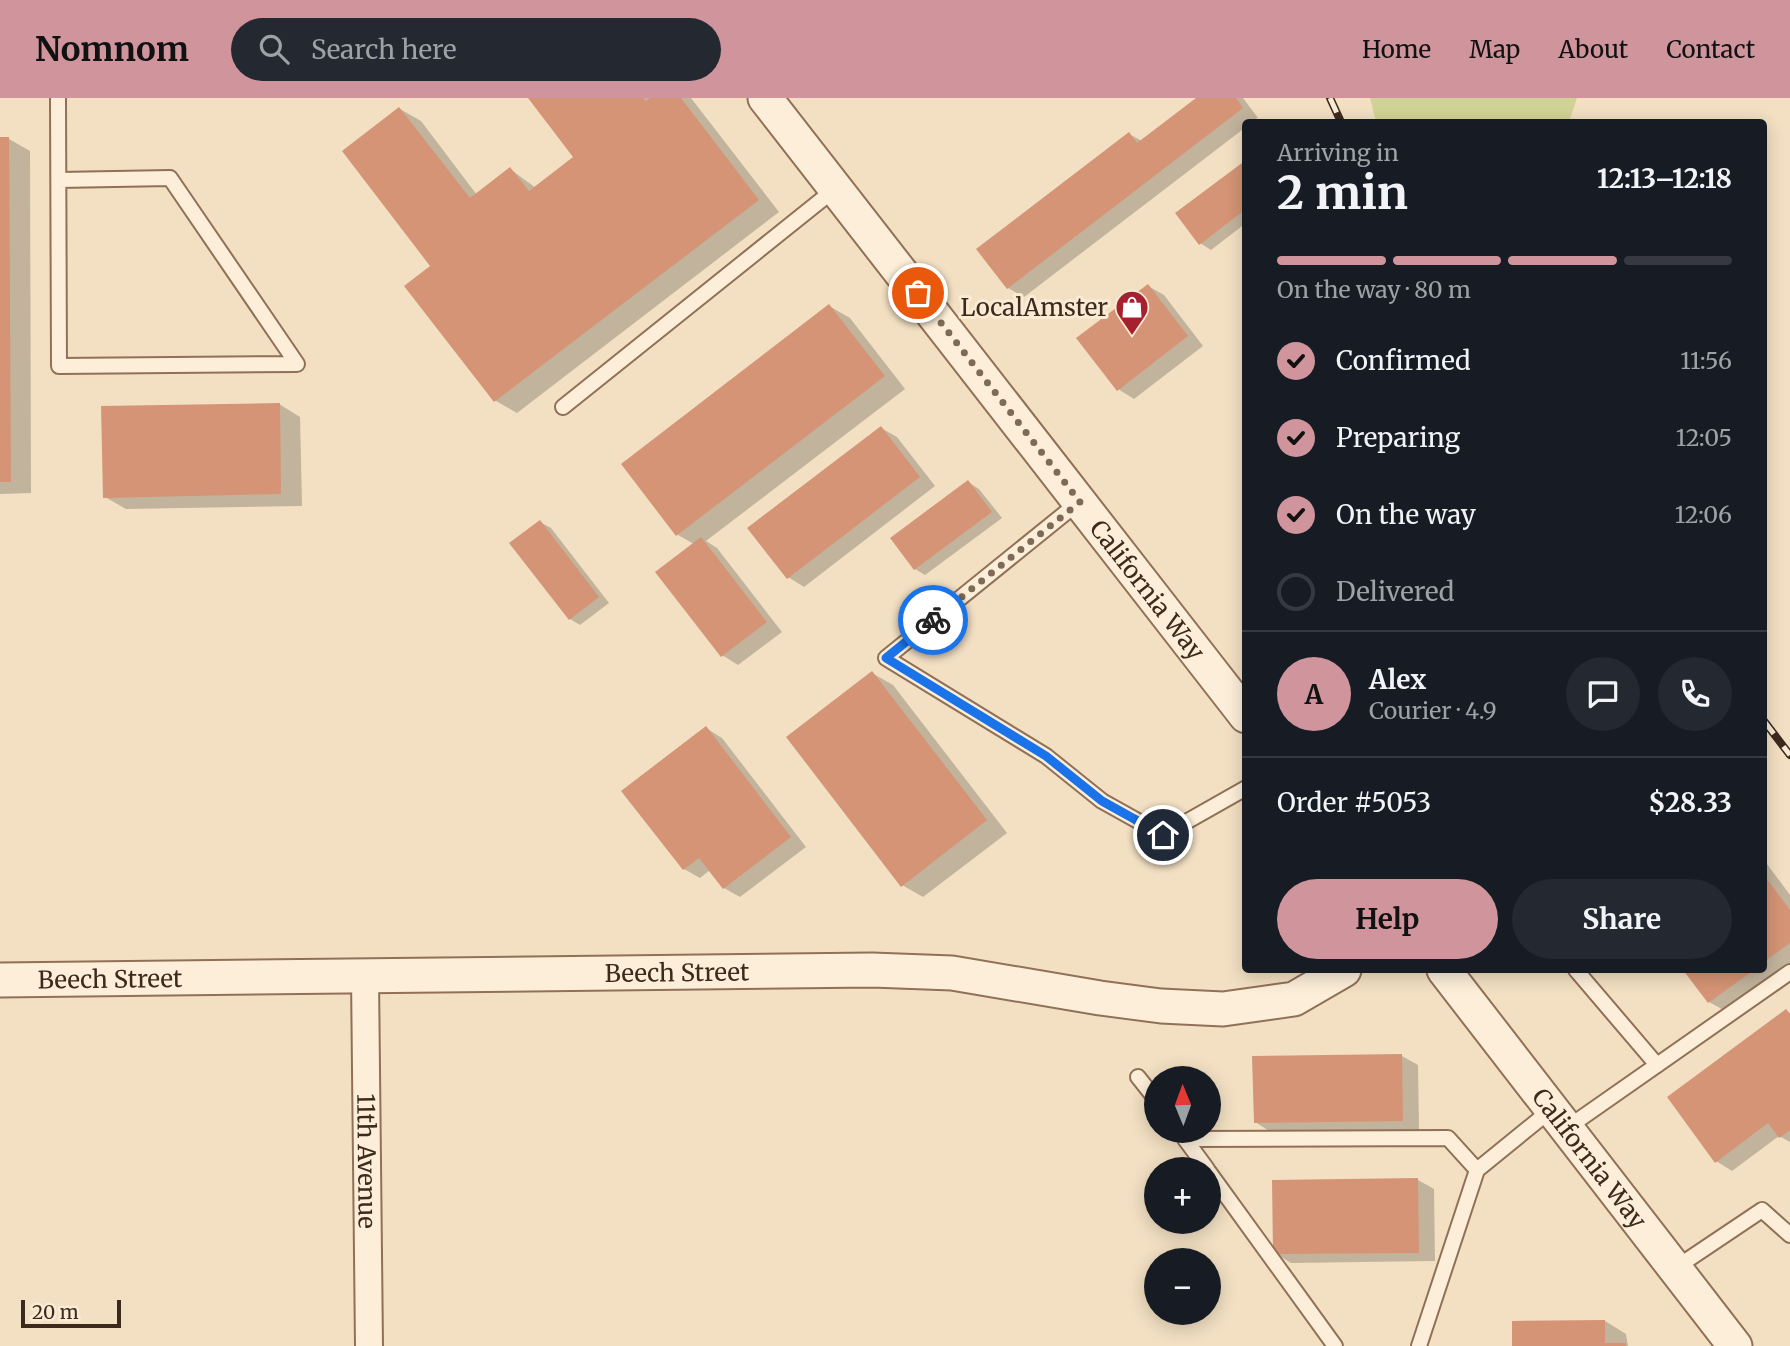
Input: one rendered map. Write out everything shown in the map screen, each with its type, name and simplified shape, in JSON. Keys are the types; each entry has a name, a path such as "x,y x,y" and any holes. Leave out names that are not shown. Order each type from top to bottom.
{"street":[{"name":"California Way","path":"765,98 1242,711"},
{"name":"Beech Street","path":"0,980 872,970 952,973 1100,998 1161,1006 1223,1009 1294,999 1338,973"},
{"name":"California Way","path":"1452,973 1735,1346"},
{"name":"11th Avenue","path":"365,977 369,1346"}],"lane":[{"path":"58,98 59,366 297,364 170,178 59,180"},
{"path":"563,407 837,188"},
{"path":"1080,502 886,658 1046,756 1102,801 1163,835 1242,790"},
{"path":"1419,1346 1477,1170 1560,1118 1657,1065 1790,972"},
{"path":"1579,973 1657,1065"},
{"path":"1138,1077 1144,1085"},
{"path":"1222,1135 1448,1138 1477,1170"},
{"path":"1221,1189 1335,1346"},
{"path":"1676,1267 1762,1210 1790,1235"}],"green space":[{"path":"1370,98 1577,98 1570,119 1375,119"}],"building":[{"path":"528,98 643,98 646,101 650,98 681,98 759,200 494,402 404,286 430,266 342,151 399,107 470,198 510,167 529,191 573,157"},
{"path":"1196,98 1236,98 1243,108 1007,289 976,249 1129,132 1137,143"},
{"path":"0,137 9,137 11,482 0,482"},
{"path":"1242,163 1242,212 1199,245 1175,213"},
{"name":"LocalAmster","path":"1148,284 1188,336 1117,391 1076,338"},
{"path":"829,304 885,376 676,536 621,464"},
{"path":"280,403 281,494 103,498 101,406"},
{"path":"881,426 920,477 787,579 747,528"},
{"path":"968,480 992,512 914,570 890,538"},
{"path":"540,520 599,597 569,620 509,543"},
{"path":"701,537 767,622 721,657 655,572"},
{"path":"872,671 987,820 901,887 786,737"},
{"path":"706,726 791,837 723,889 699,858 683,870 621,791"},
{"path":"1767,879 1790,910 1790,943 1767,960"},
{"path":"1685,973 1750,973 1708,1003"},
{"path":"1786,1009 1790,1014 1790,1130 1779,1138 1768,1123 1715,1163 1667,1097"},
{"path":"1402,1054 1403,1121 1254,1123 1252,1056"},
{"path":"1418,1178 1419,1253 1273,1254 1272,1180"},
{"path":"1605,1320 1605,1343 1626,1343 1626,1346 1512,1346 1512,1321"}],"railway":[{"path":"1330,98 1340,119"},
{"path":"1767,725 1790,755"}],"way so far":[{"path":"918,293 1080,502 933,620"}],"place":[{"name":"LocalAmster","path":"1132,337"}],"route":[{"path":"933,620 886,658 1046,756 1102,801 1163,835"}]}
